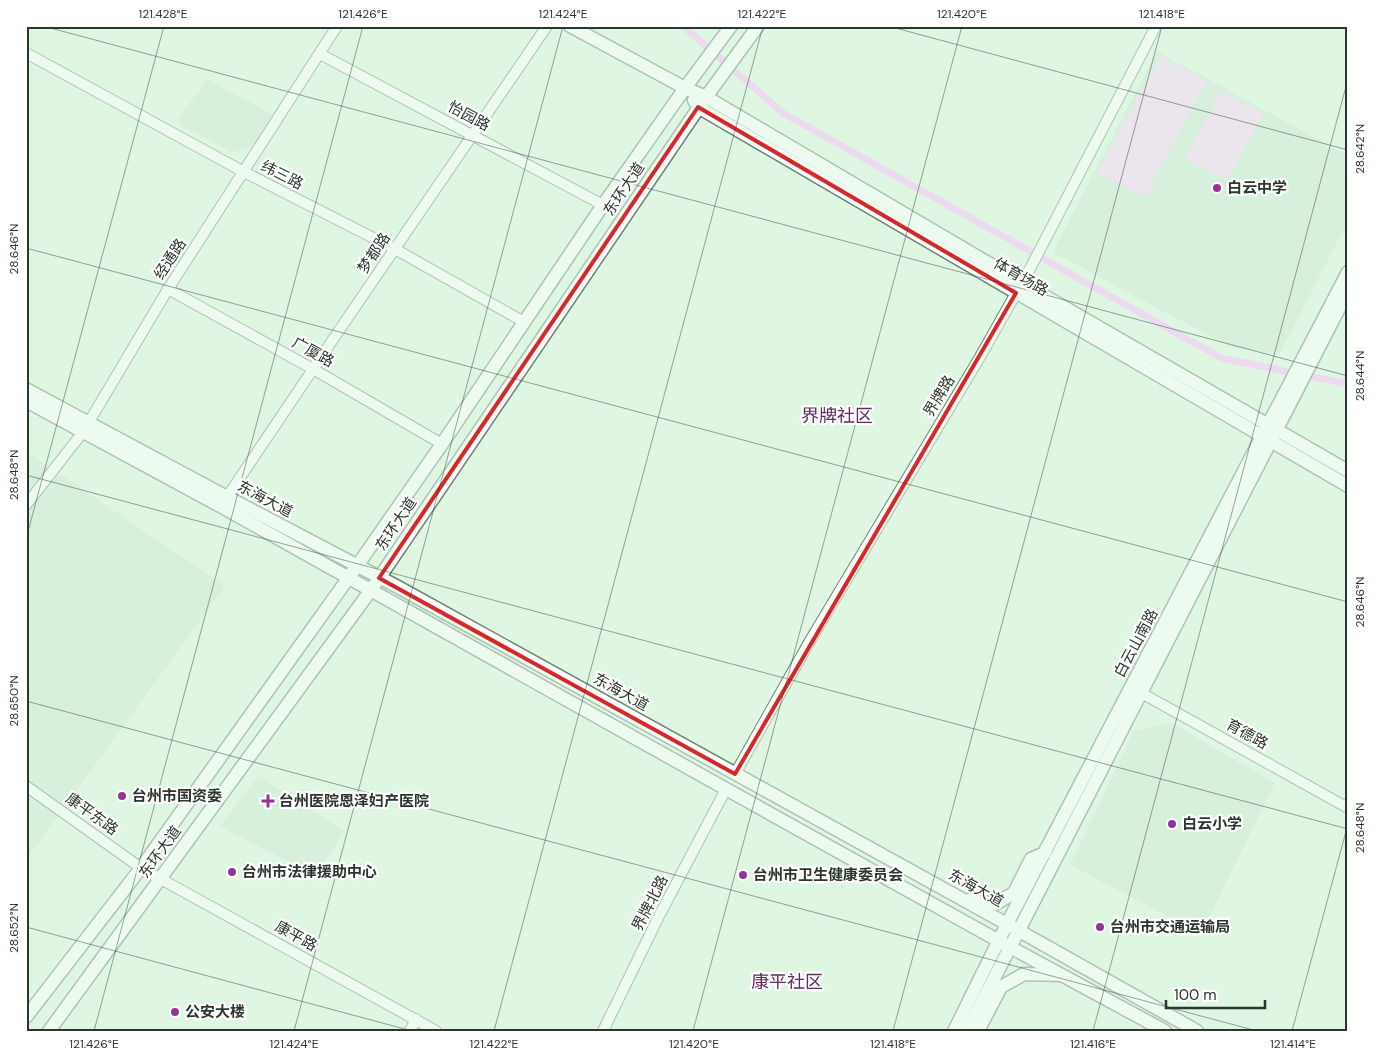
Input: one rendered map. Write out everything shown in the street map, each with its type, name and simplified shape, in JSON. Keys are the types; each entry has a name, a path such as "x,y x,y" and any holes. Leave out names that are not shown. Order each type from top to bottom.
{"main road":[{"name":"体育场路","path":"570,26 685,88 702,102 1269,433 1348,486"},
{"name":"东环大道","path":"26,1017 141,868 349,578 603,205 731,26"},
{"name":"东环大道","path":"49,1031 371,590 702,102 758,26"},
{"name":"白云山南路","path":"967,1031 1013,927 1307,359 1348,272"},
{"name":"白云山南路","path":"1307,359 1348,291"},
{"name":"东海大道","path":"26,388 86,428 222,507 726,789 1165,1031"},
{"name":"东海大道","path":"26,401 227,497 357,566 1013,927 1197,1031"},
{"path":"1269,433 1348,471"},
{"name":"白云山南路","path":"1013,927 1044,853 1136,690"},
{"path":"961,899 995,904 1014,893 1031,859 1044,853"},
{"name":"白云山南路","path":"954,1031 1005,944"},
{"path":"978,1031 1002,987 1024,974 1064,975"}],"street":[{"name":"经通路","path":"26,505 86,428 168,289 337,26"},
{"name":"梦都路","path":"227,497 547,26"},
{"name":"界牌路","path":"735,774 811,639 980,357 1019,288 1156,26"},
{"name":"纬三路","path":"26,53 244,172 395,249 524,322"},
{"name":"怡园路","path":"320,54 603,205"},
{"name":"广厦路","path":"168,289 313,369 442,444"},
{"name":"育德路","path":"1136,690 1348,808"},
{"name":"康平东路","path":"26,786 141,868"},
{"name":"界牌北路","path":"602,1031 658,918 726,789"},
{"name":"康平路","path":"141,868 436,1031"},
{"path":"410,1031 416,1019"}],"highlighted area":[{"path":"698,107 1016,293 735,774 379,578"}],"shaded area":[{"name":"白云中学","path":"1157,51 1348,156 1348,221 1279,355 1230,347 1053,252"},
{"path":"1161,56 1207,81 1144,198 1097,173"},
{"path":"207,79 272,114 253,146 232,152 179,125 179,118"},
{"path":"1221,91 1263,113 1228,181 1185,159"},
{"path":"26,451 225,586 26,860"},
{"name":"白云小学","path":"1171,723 1275,783 1201,934 1070,865 1134,731"},
{"name":"台州医院恩泽妇产医院","path":"258,776 344,831 316,876 220,826"}],"waterway":[{"path":"683,26 783,113 1221,358 1348,384"}],"place":[{"name":"白云中学","path":"1217,188"},
{"name":"台州市国资委","path":"122,796"},
{"name":"台州医院恩泽妇产医院","path":"268,801"},
{"name":"白云小学","path":"1172,824"},
{"name":"台州市法律援助中心","path":"232,872"},
{"name":"台州市卫生健康委员会","path":"743,875"},
{"name":"台州市交通运输局","path":"1100,927"},
{"name":"公安大楼","path":"175,1012"}],"district":[{"name":"界牌社区","path":"837,416"},
{"name":"康平社区","path":"787,982"}]}
